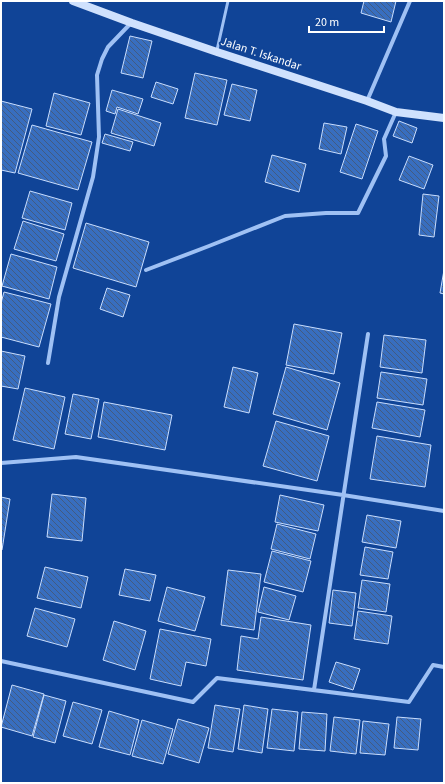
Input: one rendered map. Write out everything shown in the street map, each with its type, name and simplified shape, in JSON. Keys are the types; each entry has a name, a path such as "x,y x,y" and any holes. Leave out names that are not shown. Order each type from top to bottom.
{"street":[{"name":"Jalan T. Iskandar","path":"73,1 216,52 367,101 396,112 444,118"},
{"path":"367,101 410,1"},
{"path":"48,363 59,297 93,177 99,137 97,75 108,47 132,23"},
{"path":"146,270 285,216 326,213 358,214 386,156 384,139 396,112"},
{"path":"314,690 368,334"},
{"path":"1,463 76,457 444,511"},
{"path":"1,661 193,702 217,678 409,702 433,665 444,667"}],"lane":[{"path":"216,52 228,1"}],"building":[{"path":"364,1 396,1 391,22 361,13"},
{"path":"130,36 152,41 143,78 121,73"},
{"path":"195,73 227,80 217,125 185,118"},
{"path":"156,82 178,89 173,104 151,97"},
{"path":"232,84 257,90 250,121 224,115"},
{"path":"112,90 143,99 138,114 117,107 115,114 106,111"},
{"path":"54,93 90,103 81,135 46,126"},
{"path":"1,101 32,109 15,173 1,170"},
{"path":"118,109 161,123 154,146 111,133"},
{"path":"399,121 417,128 412,143 393,136"},
{"path":"324,123 347,127 341,154 319,149"},
{"path":"356,124 378,131 362,179 340,172"},
{"path":"32,125 92,142 78,190 18,173"},
{"path":"105,134 133,142 130,151 102,143"},
{"path":"272,155 306,164 299,192 265,182"},
{"path":"409,156 433,165 424,189 399,180"},
{"path":"30,191 72,203 65,230 22,218"},
{"path":"423,194 439,196 434,237 419,235"},
{"path":"23,221 64,234 56,261 14,249"},
{"path":"86,223 149,242 136,287 73,268"},
{"path":"11,254 57,267 49,299 2,286"},
{"path":"444,270 444,294 440,293"},
{"path":"107,288 130,295 123,317 100,309"},
{"path":"4,292 51,304 39,347 1,337 1,303"},
{"path":"294,324 342,333 334,374 286,365"},
{"path":"384,335 426,340 422,373 380,367"},
{"path":"1,351 25,356 18,389 1,386"},
{"path":"233,367 258,373 249,413 224,407"},
{"path":"286,367 340,383 327,430 273,414"},
{"path":"381,372 427,379 423,405 377,398"},
{"path":"25,388 65,397 54,449 13,440"},
{"path":"73,394 99,399 91,439 65,434"},
{"path":"104,402 172,415 165,450 98,437"},
{"path":"377,402 425,410 420,437 372,428"},
{"path":"276,421 329,436 317,481 263,466"},
{"path":"377,436 431,445 425,487 370,479"},
{"path":"52,494 86,498 82,541 47,537"},
{"path":"280,495 324,505 318,531 275,522"},
{"path":"1,497 10,499 2,550 1,550"},
{"path":"367,515 401,521 396,548 362,542"},
{"path":"277,524 316,534 310,559 271,549"},
{"path":"365,547 393,552 388,579 360,575"},
{"path":"272,551 311,561 303,592 264,582"},
{"path":"45,567 88,577 81,608 37,598"},
{"path":"125,569 156,575 150,601 119,595"},
{"path":"228,570 261,574 254,630 221,625"},
{"path":"362,580 390,584 386,612 358,608"},
{"path":"167,587 205,597 195,631 158,621"},
{"path":"264,587 296,596 289,620 258,612"},
{"path":"333,590 356,593 352,626 329,623"},
{"path":"35,608 75,619 67,647 27,636"},
{"path":"358,611 392,616 388,644 354,639"},
{"path":"261,617 311,625 303,680 237,670 241,636 258,639"},
{"path":"114,621 146,631 135,670 103,660"},
{"path":"160,629 211,639 206,666 186,662 181,686 150,679"},
{"path":"336,662 360,669 353,690 329,682"},
{"path":"12,685 44,694 32,736 1,727"},
{"path":"44,695 66,701 55,743 33,737"},
{"path":"73,702 102,710 92,744 63,736"},
{"path":"215,705 240,709 233,752 208,748"},
{"path":"244,705 268,709 262,753 238,749"},
{"path":"272,709 298,712 294,751 267,748"},
{"path":"109,711 139,720 130,755 99,747"},
{"path":"302,712 327,714 325,751 299,749"},
{"path":"334,717 360,720 356,754 330,751"},
{"path":"397,717 421,719 418,750 394,748"},
{"path":"178,719 209,728 199,763 168,754"},
{"path":"142,720 173,729 163,764 132,756"},
{"path":"363,721 389,724 385,755 360,753"}]}
